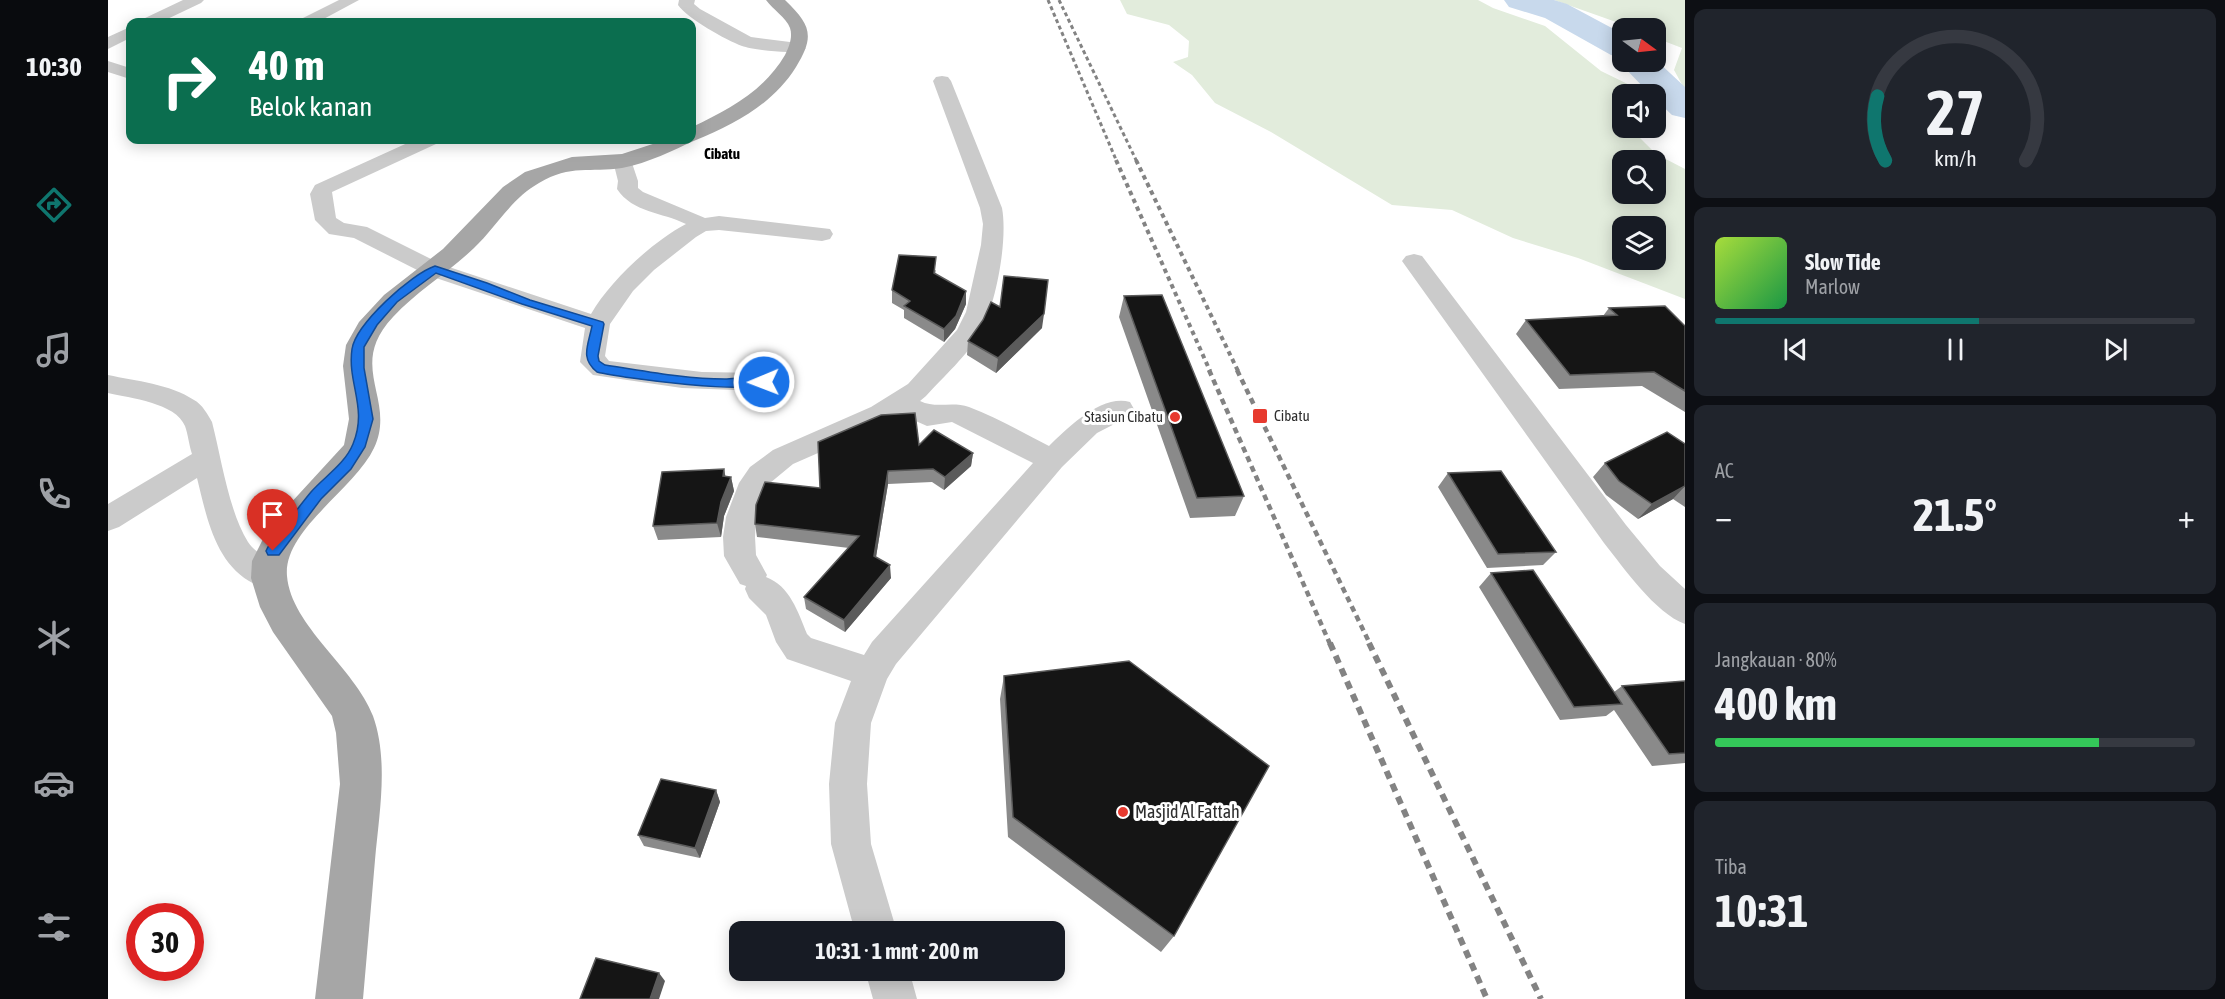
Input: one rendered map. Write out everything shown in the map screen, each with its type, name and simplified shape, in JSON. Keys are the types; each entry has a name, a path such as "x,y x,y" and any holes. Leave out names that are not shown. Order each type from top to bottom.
{"main road":[{"path":"696,133 753,104 778,80 798,48 801,37 799,27 775,0"},
{"path":"339,999 361,784 356,738 352,715 290,628 273,592 268,576 273,551 316,495 346,465 359,447 366,419 358,368 358,347 372,323 393,300 435,270 467,241 513,190 534,176 580,162 623,161 671,144"}],"street":[{"path":"158,18 196,0"},
{"path":"315,18 351,0"},
{"path":"687,0 687,5 694,12 747,42 798,48"},
{"path":"696,32 719,27"},
{"path":"108,44 126,34"},
{"path":"108,66 126,73"},
{"path":"872,673 799,649 793,642 780,607 756,582 740,556 741,517 747,499 760,475 783,457 881,414 917,390 968,333 978,312 994,224 991,208 942,81"},
{"path":"420,144 322,189 326,220 333,227 358,232 435,270 598,324"},
{"path":"623,161 628,181 627,189 634,197 657,208 691,216 701,225"},
{"path":"764,382 723,383 678,380 602,369 593,362 592,356 598,324 610,303 639,272 668,246 701,225 719,223 822,234"},
{"path":"1414,261 1615,534 1649,575 1685,610"},
{"path":"108,384 159,395 186,407 198,422 223,522 237,551 249,565 268,576"},
{"path":"899,402 927,416 953,412 960,414 1052,460"},
{"path":"873,921 851,844 848,784 853,723 872,673 884,653 1052,460 1087,426 1120,409"},
{"path":"108,519 207,458"},
{"path":"890,981 895,999"}],"green space":[{"path":"1120,0 1478,0 1493,8 1545,26 1601,71 1628,84 1612,84 1612,138 1640,138 1652,150 1612,150 1612,204 1666,204 1666,159 1685,169 1685,299 1578,258 1513,238 1452,210 1392,205 1271,132 1215,103 1192,75 1173,62 1188,57 1189,41 1169,25 1127,14"},
{"path":"1554,0 1685,0 1685,90 1674,70 1682,48 1666,42 1666,18 1612,18 1612,21"}],"building":[{"path":"899,255 936,257 934,273 966,291 956,316 944,329 904,306 910,301 892,290"},
{"path":"1004,276 1048,280 1044,314 998,358 968,341 983,320 991,302 1000,307"},
{"path":"1162,295 1244,496 1197,498 1124,296"},
{"path":"1665,306 1685,326 1685,391 1654,372 1570,375 1526,320 1617,315 1609,308"},
{"path":"915,413 919,445 934,430 973,453 945,477 933,469 888,471 874,556 890,565 844,620 804,597 859,536 755,524 756,505 765,482 820,488 818,442 881,415"},
{"path":"1667,432 1685,444 1685,486 1652,504 1619,481 1605,463"},
{"path":"724,469 723,476 731,477 721,502 717,523 653,526 662,472"},
{"path":"1501,471 1556,552 1498,554 1448,473"},
{"path":"1533,570 1622,704 1574,707 1491,573"},
{"name":"Masjid Al Fattah","path":"1129,661 1269,766 1174,936 1013,817 1004,676"},
{"path":"1685,681 1685,753 1669,754 1622,686"},
{"path":"661,779 716,790 695,848 638,835"},
{"path":"596,958 659,973 650,999 580,999"}],"waterway":[{"path":"1520,0 1556,11 1612,42"},
{"path":"1648,72 1685,107"}],"railway":[{"path":"1048,0 1117,162"},
{"path":"1059,0 1137,162"},
{"path":"1116,160 1210,371"},
{"path":"1136,160 1238,371"},
{"path":"1209,370 1330,644"},
{"path":"1237,370 1370,644"},
{"path":"1330,643 1487,999"},
{"path":"1369,643 1541,999"}],"place":[{"name":"Cibatu","path":"1260,416"},
{"name":"Stasiun Cibatu","path":"1175,417"},
{"name":"Masjid Al Fattah","path":"1123,812"}],"district":[{"name":"Cibatu","path":"722,154"}],"route":[{"path":"273,551 316,495 346,465 359,447 366,419 358,368 358,347 372,323 393,300 435,270 483,285 507,296 598,324 592,356 593,362 602,369 678,380 723,383 764,382"}]}
